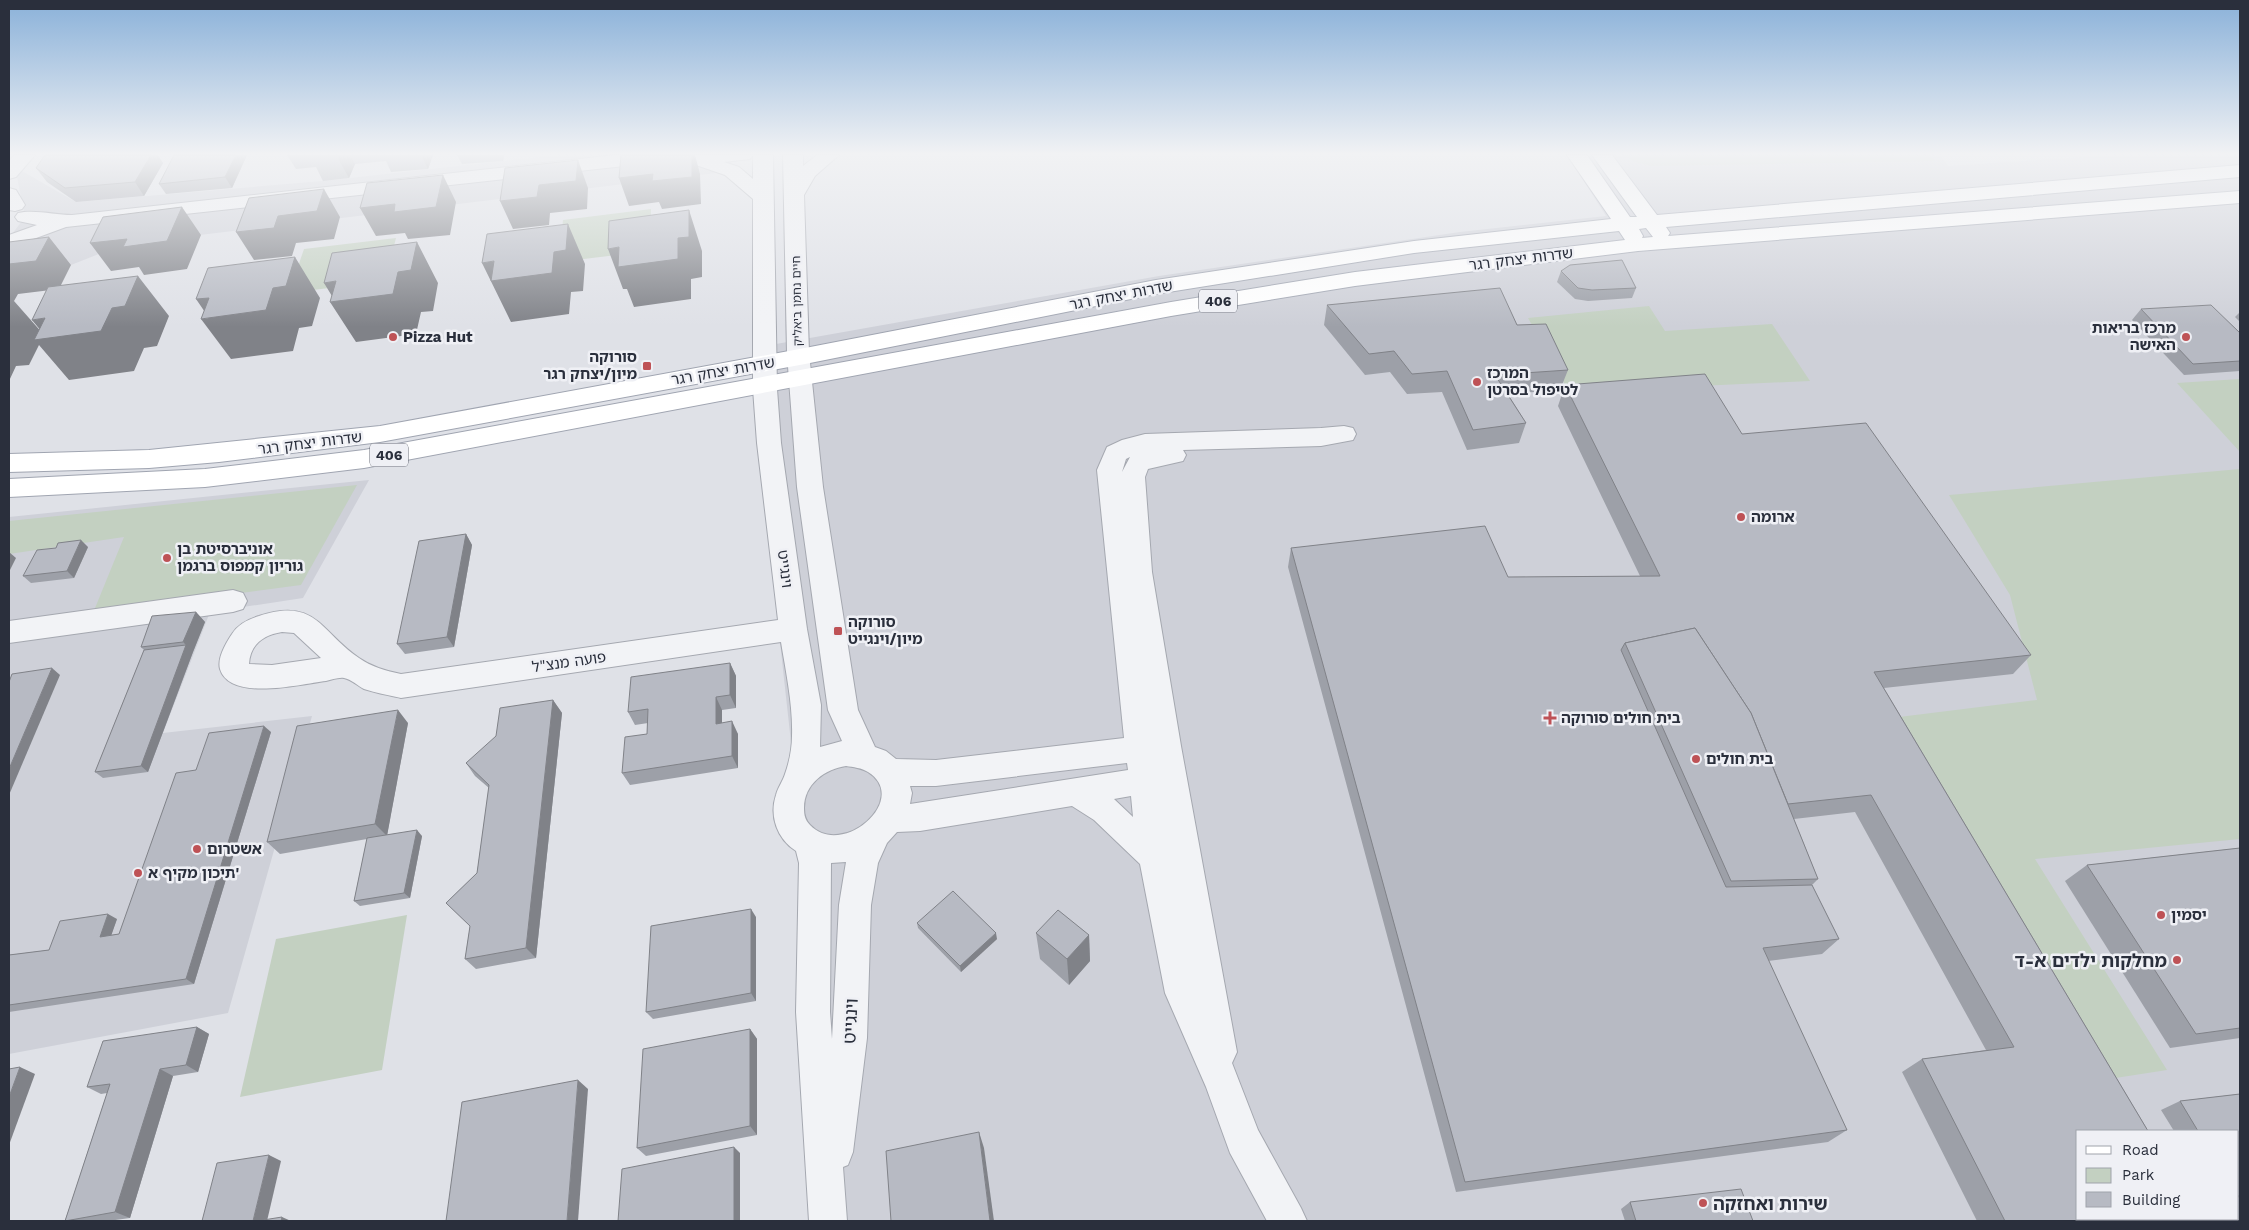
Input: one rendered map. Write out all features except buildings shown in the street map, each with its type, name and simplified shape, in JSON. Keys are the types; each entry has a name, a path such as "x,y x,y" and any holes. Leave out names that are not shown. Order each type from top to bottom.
{"main road":[{"path":"1616,212 1638,245"},
{"path":"1645,212 1667,243"},
{"name":"שדרות יצחק רגר","path":"800,368 1156,287 1414,247 1651,221 1752,212"},
{"name":"שדרות יצחק רגר","path":"9,463 149,459 312,444 765,374 1355,279 1638,245 2048,212"},
{"name":"שדרות יצחק רגר","path":"9,488 169,480 305,468 364,459 765,374"}],"street":[{"path":"9,240 22,226 17,212"},
{"path":"32,212 52,221 72,221 150,212"},
{"name":"וינגייט","path":"762,212 765,374 769,443 793,629 806,705 807,738 800,775"},
{"name":"חיים נחמן ביאליק","path":"795,212 800,368"},
{"path":"9,240 72,221"},
{"path":"800,368 810,487 836,670 843,710 862,754"},
{"path":"1223,1083 1212,1008 1157,778 1153,748 1132,477 1139,462 1170,455 1286,450 1332,435"},
{"path":"9,632 233,601"},
{"name":"פועה מנצ\"ל","path":"348,666 373,680 400,686 793,629"},
{"path":"890,772 936,773 1153,748"},
{"path":"883,827 897,802 897,786 890,772 874,758 862,754 846,753 829,756 813,764 800,775 791,789 787,804 789,819 797,833 809,843 821,848 834,849 849,848 883,827 920,817 1157,778"},
{"path":"1157,778 1154,857 1182,993 1223,1083 1243,1140 1288,1221"},
{"path":"1074,791 1105,810 1154,857"},
{"name":"וינגייט","path":"827,1215 850,1038 855,905 862,862 883,827"},
{"name":"וינגייט","path":"809,843 815,863 813,1012 827,1215"}],"shaded area":[{"path":"24,212 387,212 124,244 71,265 9,272 9,238 25,217"},
{"name":"בית חולים סורוקה","path":"1604,212 2240,212 2240,1221 811,1221 798,806 758,442 753,348 1159,276 1460,232 1606,216"},
{"name":"תיכון מקיף א'","path":"369,480 303,598 210,612 163,733 312,716 228,1013 9,1054 9,517"}],"green space":[{"path":"624,212 651,212 650,251 559,262 563,220"},
{"path":"396,238 385,281 289,293 304,249"},
{"path":"1649,306 1665,331 1772,324 1810,381 1569,392 1528,318"},
{"path":"2240,379 2240,452 2177,383"},
{"path":"2240,469 2240,839 2035,859 2167,1070 2109,1079 1891,718 2037,700 2010,595 1949,495"},
{"name":"אוניברסיטת בן גוריון קמפוס ברגמן","path":"357,485 301,585 93,613 124,537 9,554 9,521"},
{"path":"407,915 382,1070 240,1097 276,939"}],"place":[{"name":"Pizza Hut","path":"393,337"},
{"name":"מרכז בריאות האישה","path":"2186,337"},
{"name":"סורוקה מיון/יצחק רגר","path":"647,366"},
{"name":"המרכז לטיפול בסרטן","path":"1477,382"},
{"name":"ארומה","path":"1741,517"},
{"name":"אוניברסיטת בן גוריון קמפוס ברגמן","path":"167,558"},
{"name":"סורוקה מיון/וינגייט","path":"838,631"},
{"name":"בית חולים סורוקה","path":"1550,718"},
{"name":"בית חולים","path":"1696,759"},
{"name":"אשטרום","path":"197,849"},
{"name":"תיכון מקיף א'","path":"138,873"},
{"name":"יסמין","path":"2161,915"},
{"name":"מחלקות ילדים א-ד","path":"2177,960"},
{"name":"שירות ואחזקה","path":"1703,1203"}]}
